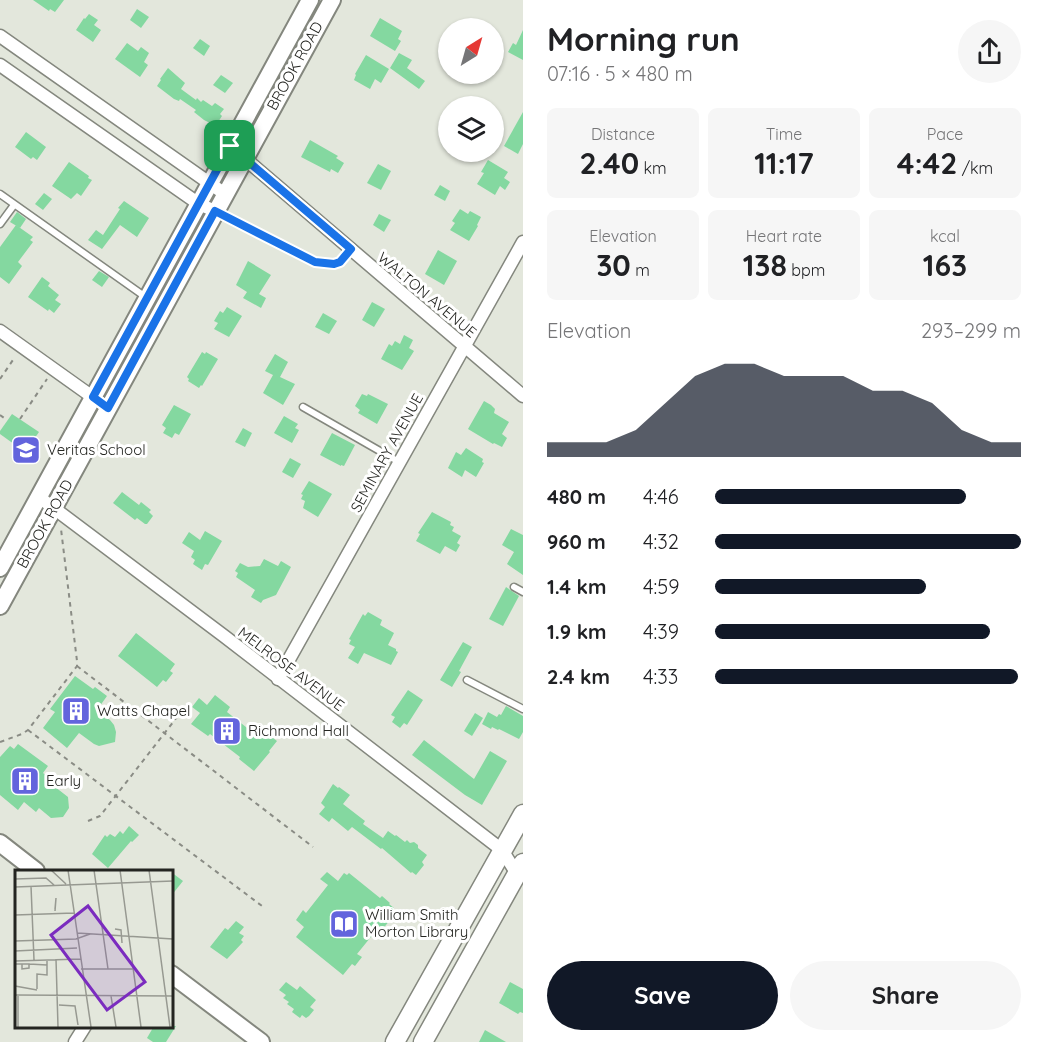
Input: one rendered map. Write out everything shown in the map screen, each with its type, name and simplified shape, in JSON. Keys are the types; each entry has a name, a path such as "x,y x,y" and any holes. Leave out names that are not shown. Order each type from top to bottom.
{"main road":[{"name":"BROOK ROAD","path":"0,568 310,0"},
{"name":"BROOK ROAD","path":"0,606 57,516 108,408 332,0"},
{"path":"395,1042 523,814"},
{"path":"0,843 35,870"},
{"path":"423,1042 520,869"},
{"path":"172,975 261,1042"}],"street":[{"path":"0,36 225,194"},
{"path":"0,65 199,204 215,211"},
{"name":"WALTON AVENUE","path":"230,146 523,396"},
{"name":"SEMINARY AVENUE","path":"278,679 523,242"},
{"path":"0,331 108,408"},
{"name":"MELROSE AVENUE","path":"39,497 57,516 278,679 502,850 520,869"},
{"path":"75,1042 84,1027"}],"lane":[{"path":"0,194 147,298"},
{"path":"0,224 15,205"},
{"path":"215,211 315,262 334,264 340,262 351,249"},
{"path":"303,407 400,462"},
{"path":"514,587 523,592"},
{"path":"467,680 523,709"}],"path":[{"path":"0,379 22,347"},
{"path":"20,419 53,369"},
{"path":"0,415 8,420"},
{"path":"0,742 28,730 77,666 57,516"},
{"path":"77,666 313,847"},
{"path":"88,820 100,816 188,703"},
{"path":"28,730 262,906"}],"building":[{"path":"33,0 64,0 55,12 50,9 49,11"},
{"path":"137,9 149,17 141,28 130,20"},
{"path":"89,14 98,20 94,25 101,30 93,42 76,30"},
{"path":"380,18 402,31 398,39 401,41 395,51 370,36"},
{"path":"523,30 523,60 508,52 513,43 516,45"},
{"path":"200,39 210,46 204,56 193,48"},
{"path":"127,43 138,51 141,47 149,53 144,62 148,65 140,77 115,59"},
{"path":"399,53 412,60 407,68 425,81 419,89 390,68"},
{"path":"366,55 389,69 381,83 375,79 370,89 354,80"},
{"path":"168,68 185,83 181,89 196,100 197,98 201,102 203,100 212,106 215,103 224,109 216,125 204,120 194,112 196,110 180,99 179,101 174,99 157,86"},
{"path":"221,75 233,83 225,93 213,85"},
{"path":"523,112 523,144 518,154 504,146"},
{"path":"26,132 46,147 37,160 33,157 31,159 15,147"},
{"path":"310,140 338,156 336,158 344,163 338,173 331,169 330,172 301,157"},
{"path":"69,162 92,180 81,196 77,193 71,199 52,186"},
{"path":"487,162 491,162 508,172 504,178 510,182 505,190 500,186 495,195 477,184 484,173 481,172"},
{"path":"378,164 391,171 381,190 367,183"},
{"path":"440,185 450,191 445,201 434,195"},
{"path":"44,193 52,199 43,210 35,204"},
{"path":"124,201 149,218 137,237 120,225 102,249 88,240 96,230 103,235"},
{"path":"460,209 468,214 470,211 481,217 469,241 450,230 455,223 452,221"},
{"path":"17,212 26,219 20,228 10,222"},
{"path":"379,214 391,220 384,232 373,225"},
{"path":"16,225 33,237 30,240 33,242 18,262 22,266 9,284 0,277 0,247"},
{"path":"438,250 457,261 444,285 425,274"},
{"path":"248,261 271,275 259,294 266,298 261,308 243,298 247,292 236,285"},
{"path":"99,271 109,277 102,287 92,280"},
{"path":"42,277 50,283 48,286 59,295 55,300 61,304 54,313 28,297"},
{"path":"372,302 385,309 374,327 362,320"},
{"path":"227,307 242,316 229,337 214,329 218,323 214,321 220,311 223,313"},
{"path":"323,313 337,321 329,334 315,327"},
{"path":"404,335 413,340 409,348 414,351 402,370 381,359 389,344 392,346 395,341 400,344"},
{"path":"202,352 218,359 199,388 188,381 187,377"},
{"path":"275,354 288,362 280,377 295,384 283,405 263,393 273,375 265,371"},
{"path":"362,394 367,396 368,394 388,404 377,424 358,413 360,410 355,406"},
{"path":"484,401 495,409 494,413 509,422 502,434 507,438 502,447 468,429"},
{"path":"174,405 191,414 179,435 175,433 172,438 163,433 166,428 162,425"},
{"path":"12,414 39,432 25,452 0,434"},
{"path":"284,416 298,424 295,428 299,430 292,443 274,433"},
{"path":"243,428 252,433 245,447 235,442"},
{"path":"332,433 355,445 344,466 320,455"},
{"path":"466,448 483,459 484,463 476,477 465,470 462,477 448,468 456,452 461,455"},
{"path":"290,458 301,464 293,478 282,472"},
{"path":"309,481 332,494 318,517 303,508 305,501 301,499 303,495 301,494"},
{"path":"122,492 139,505 141,502 151,510 149,512 153,516 147,524 137,518 135,520 113,503"},
{"path":"432,512 451,522 450,525 454,527 452,531 461,536 456,552 445,546 440,554 416,541 420,534 418,533"},
{"path":"511,529 523,535 523,575 507,564 514,552 502,545"},
{"path":"205,531 222,541 208,565 205,564 202,570 193,564 195,560 191,557 194,551 182,543 189,532 200,540"},
{"path":"264,559 278,566 281,561 291,567 276,595 261,603 251,597 255,590 236,577 238,573 235,571 240,563 248,567 260,566"},
{"path":"506,587 519,596 503,626 489,619"},
{"path":"368,612 382,620 380,625 394,633 388,645 398,652 391,665 364,653 358,664 348,658 355,647 349,644 351,640 349,639 363,614 365,616"},
{"path":"136,633 175,664 170,671 173,673 166,682 163,680 157,687 118,656"},
{"path":"463,642 472,647 452,687 440,680"},
{"name":"Watts Chapel","path":"75,676 107,696 97,710 114,725 115,742 99,746 79,733 67,748 43,728 55,712 50,709"},
{"path":"408,690 423,700 407,725 404,723 400,728 392,722 395,717 391,715"},
{"name":"Richmond Hall","path":"215,695 230,707 227,712 256,735 261,729 277,741 254,771 210,734 208,736 191,724 200,713 192,707 199,698 207,705"},
{"path":"506,706 523,716 523,732 519,739 482,724 488,712 497,717 501,715"},
{"path":"475,713 483,718 472,736 464,731"},
{"path":"424,740 474,779 490,751 507,761 482,805 412,755"},
{"name":"Early","path":"18,744 48,766 43,773 52,780 50,783 68,797 69,808 63,817 51,818 39,808 36,812 24,802 18,810 0,795 0,757 10,746 14,749"},
{"path":"333,784 350,795 343,804 365,821 363,824 383,838 388,831 405,842 407,840 418,845 418,848 427,855 422,862 424,865 416,875 352,827 348,831 332,818 329,822 319,814 325,807 321,803"},
{"path":"129,826 139,835 108,868 92,854 105,835 107,837 110,834 115,837 120,831 123,834"},
{"name":"William Smith Morton Library","path":"327,872 338,881 344,873 347,875 349,873 380,898 382,896 394,908 386,917 390,920 382,930 379,927 357,954 362,957 343,975 296,937 304,927 296,920 303,910 306,913 328,885 320,879"},
{"path":"172,873 183,881 172,895"},
{"path":"236,921 244,927 239,933 244,936 241,940 243,942 227,959 210,947 225,928 228,930"},
{"path":"286,982 297,990 300,986 316,1000 310,1007 314,1010 306,1018 302,1015 300,1018 292,1012 294,1009 283,998 286,995 279,990"},
{"path":"510,982 523,989 523,1013 518,1014 499,1003"},
{"path":"176,1026 166,1042 153,1042 147,1038 153,1027"},
{"path":"485,1030 506,1042 479,1042"}],"place":[{"name":"Veritas School","path":"26,450"},
{"name":"Watts Chapel","path":"76,711"},
{"name":"Richmond Hall","path":"227,731"},
{"name":"Early","path":"25,781"},
{"name":"William Smith Morton Library","path":"344,924"}],"route":[{"path":"230,146 351,249 340,262 325,264 315,262 215,211 108,408 93,397 230,146"}]}
